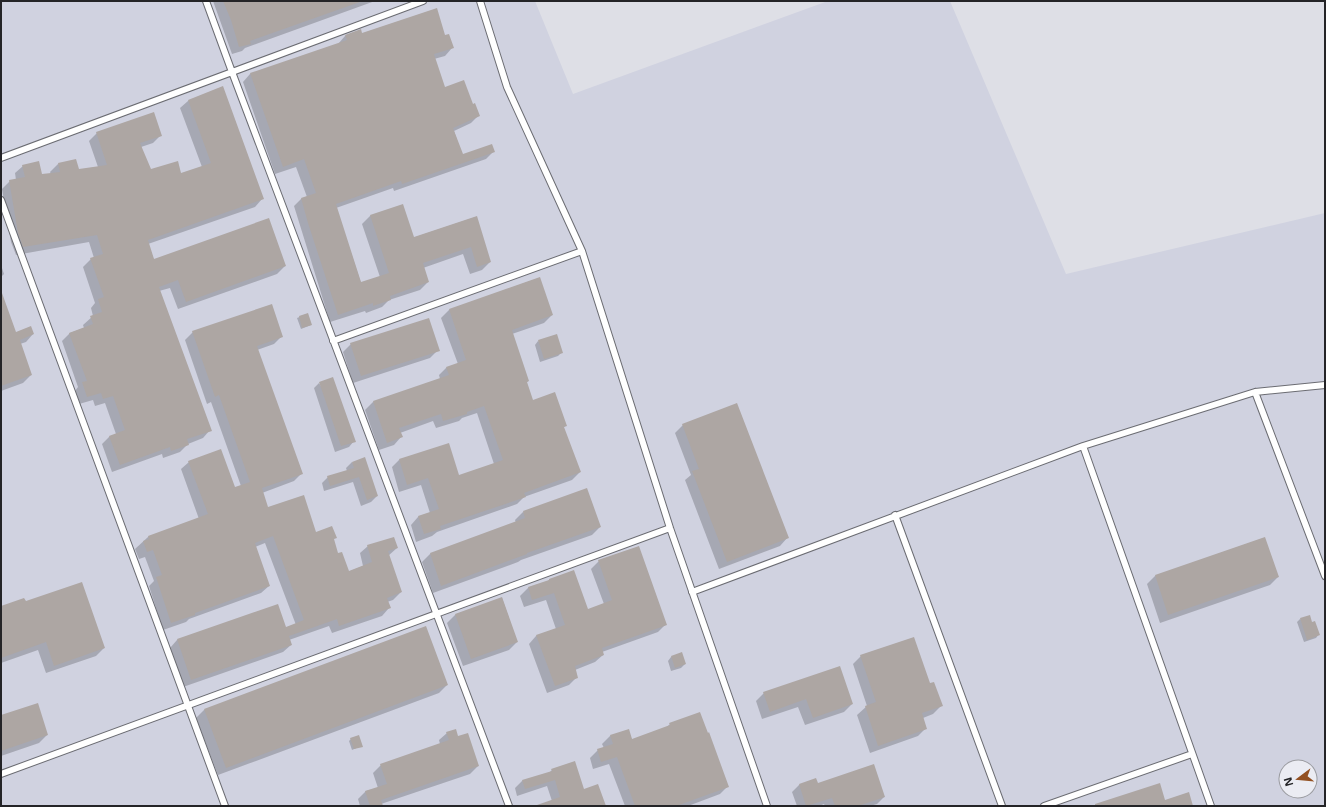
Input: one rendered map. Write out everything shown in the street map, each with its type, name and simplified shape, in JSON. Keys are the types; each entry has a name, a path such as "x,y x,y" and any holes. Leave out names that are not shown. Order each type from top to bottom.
{"lane":[{"path":"206,1 509,806"},
{"path":"1,158 423,1"},
{"path":"480,1 507,87 582,251 670,528 767,806"},
{"path":"1,200 225,806"},
{"path":"333,341 582,251"},
{"path":"692,592 1083,446 1255,392 1325,385"},
{"path":"1255,392 1325,576"},
{"path":"1083,446 1211,806"},
{"path":"895,516 1002,806"},
{"path":"1,774 670,528"},
{"path":"1044,806 1192,754"}],"shaded area":[{"path":"1,1 535,1 573,94 828,1 950,1 1066,274 1325,213 1325,806 1,806"}],"building":[{"path":"223,1 360,2 250,41 251,44 239,47 231,20"},
{"path":"437,8 445,35 449,34 454,48 434,54 445,87 464,80 473,104 475,103 480,116 453,128 463,154 492,144 495,152 402,184 401,181 336,204 361,282 389,273 370,215 403,204 414,237 477,216 491,262 477,267 471,247 423,263 429,282 390,296 391,300 373,306 373,303 338,315 301,198 316,193 304,159 283,167 250,73 347,40 345,35 361,29 362,33"},
{"path":"223,86 264,199 148,240 154,259 269,218 286,266 186,302 178,280 159,287 212,431 187,439 189,445 171,451 170,447 120,465 109,436 125,430 113,396 103,399 101,393 87,397 82,382 87,381 69,333 93,324 90,316 102,312 98,299 104,297 90,258 103,254 97,235 23,247 18,233 9,180 25,177 22,165 39,161 42,174 60,172 58,163 76,159 79,169 107,165 96,132 154,112 162,136 140,143 151,169 178,161 181,173 211,163 188,100"},
{"path":"540,277 553,315 512,330 529,381 527,382 533,400 555,392 567,426 564,427 581,472 524,493 526,497 440,526 441,529 424,534 418,516 439,509 428,478 407,485 399,459 449,443 459,475 503,460 484,406 467,412 467,414 443,421 441,414 399,428 403,437 387,443 373,401 449,375 446,367 466,360 449,309"},
{"path":"1,293 16,332 31,326 34,334 20,340 32,375 1,386"},
{"path":"272,304 283,337 257,346 303,474 262,488 268,507 304,495 316,532 332,526 337,538 334,539 338,553 342,552 349,571 372,562 367,545 394,537 398,548 388,551 402,592 387,598 391,608 339,626 337,619 289,636 292,645 191,680 177,639 278,604 286,627 304,620 273,536 255,543 270,586 171,623 156,577 162,575 153,550 147,552 143,541 149,539 148,536 208,514 188,461 221,449 235,487 250,482 219,395 215,397 192,331"},
{"path":"308,313 312,325 302,328 299,316"},
{"path":"429,318 440,351 361,376 350,343"},
{"path":"557,334 563,353 544,359 538,340"},
{"path":"333,377 356,442 341,446 319,382"},
{"path":"737,403 789,538 727,562 692,471 699,469 682,424"},
{"path":"365,457 378,496 367,500 359,477 330,486 327,476 354,468 352,462"},
{"path":"587,488 601,527 527,553 441,586 430,553 525,518 523,511"},
{"path":"1265,537 1279,577 1168,615 1155,575"},
{"path":"639,546 667,625 602,648 604,655 575,666 578,678 555,686 536,635 565,625 554,593 532,600 528,587 574,570 588,609 612,600 598,560"},
{"path":"82,582 105,648 54,666 46,642 1,658 1,606 24,598 26,601"},
{"path":"502,597 518,642 471,659 455,614"},
{"path":"1310,615 1312,622 1315,621 1320,635 1307,640 1300,618"},
{"path":"426,626 448,685 226,768 204,709"},
{"path":"914,637 930,683 934,682 943,706 922,713 927,729 878,746 865,706 876,702 860,655"},
{"path":"682,652 686,664 675,668 671,656"},
{"path":"840,666 853,704 813,718 806,699 770,712 763,692"},
{"path":"38,703 48,735 1,751 1,715"},
{"path":"700,712 729,787 676,806 635,806 617,757 601,762 597,749 613,744 610,735 629,729 632,739 670,725 669,723"},
{"path":"456,729 458,736 468,733 479,766 381,800 383,806 370,806 365,791 387,784 380,764 449,740 446,732"},
{"path":"359,735 363,747 354,749 350,738"},
{"path":"575,761 584,789 598,784 606,806 537,806 560,797 555,780 525,789 522,780 552,771 551,769"},
{"path":"874,764 885,797 858,806 835,806 832,798 806,806 799,784 816,778 818,783"},
{"path":"1160,783 1165,800 1189,792 1193,806 1095,806 1095,804"}]}
